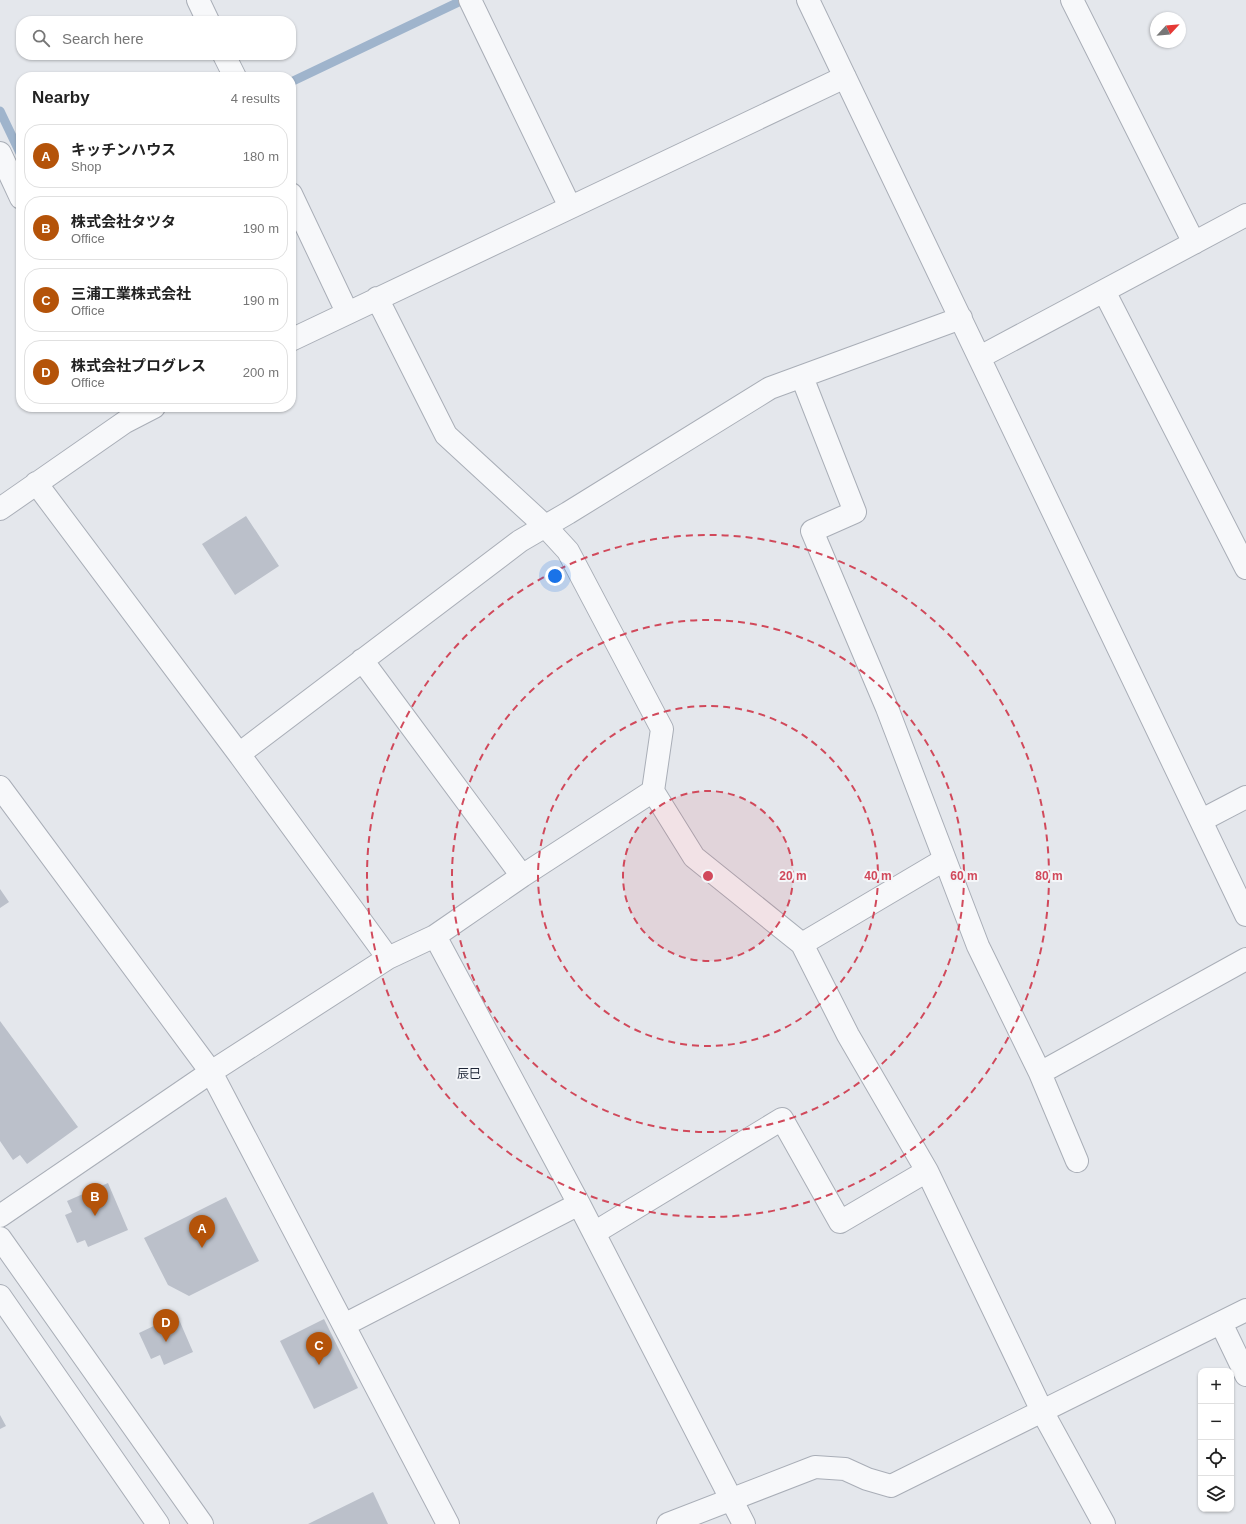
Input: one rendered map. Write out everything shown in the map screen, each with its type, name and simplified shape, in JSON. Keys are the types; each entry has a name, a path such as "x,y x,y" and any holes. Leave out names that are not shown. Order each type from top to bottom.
{"street":[{"path":"198,0 206,16"},
{"path":"808,0 1202,820 1246,915"},
{"path":"1072,0 1194,243"},
{"path":"472,3 570,207"},
{"path":"226,60 232,72"},
{"path":"296,338 845,77"},
{"path":"0,153 16,187"},
{"path":"296,205 347,312"},
{"path":"980,357 1246,215"},
{"path":"1104,291 1246,568"},
{"path":"377,298 446,435 545,526 568,551 662,729 652,791 694,858 802,944 848,1034 927,1171 1042,1411 1104,1524"},
{"path":"239,754 520,541 770,388 961,318"},
{"path":"802,376 855,512 812,531 887,708 978,946 1040,1073 1077,1161"},
{"path":"0,509 36,483 122,414"},
{"path":"36,483 239,754 388,958"},
{"path":"362,660 522,876"},
{"path":"0,787 211,1072 448,1524"},
{"path":"0,1216 211,1072 388,958 435,936 522,876 652,791"},
{"path":"1202,820 1246,797"},
{"path":"802,944 944,860"},
{"path":"435,936 594,1232 744,1524"},
{"path":"1040,1073 1246,960"},
{"path":"594,1232 782,1119 840,1222 927,1171"},
{"path":"344,1325 579,1204"},
{"path":"0,1238 202,1524"},
{"path":"0,1296 158,1524"},
{"path":"668,1524 815,1467 845,1469 867,1479 891,1486 1246,1310"},
{"path":"1221,1323 1246,1375"}],"building":[{"path":"246,516 279,566 235,595 202,544"},
{"path":"0,889 9,902 0,908"},
{"path":"0,1021 78,1127 27,1164 20,1155 13,1160 0,1141"},
{"path":"108,1183 128,1230 88,1247 85,1240 77,1243 65,1215 72,1212 67,1201"},
{"path":"226,1197 259,1261 189,1296 168,1285 144,1238"},
{"path":"177,1315 193,1352 164,1365 160,1355 151,1359 139,1333"},
{"path":"324,1319 358,1388 314,1409 280,1341"},
{"path":"0,1415 6,1426 0,1429"},
{"path":"373,1492 388,1524 308,1524"}],"waterway":[{"path":"296,80 463,0"},
{"path":"0,111 16,145"}],"place":[{"name":"株式会社タツタ","path":"95,1216"},
{"name":"キッチンハウス","path":"202,1248"},
{"name":"株式会社プログレス","path":"166,1342"},
{"name":"三浦工業株式会社","path":"319,1365"}],"district":[{"name":"辰巳","path":"469,1074"}]}
